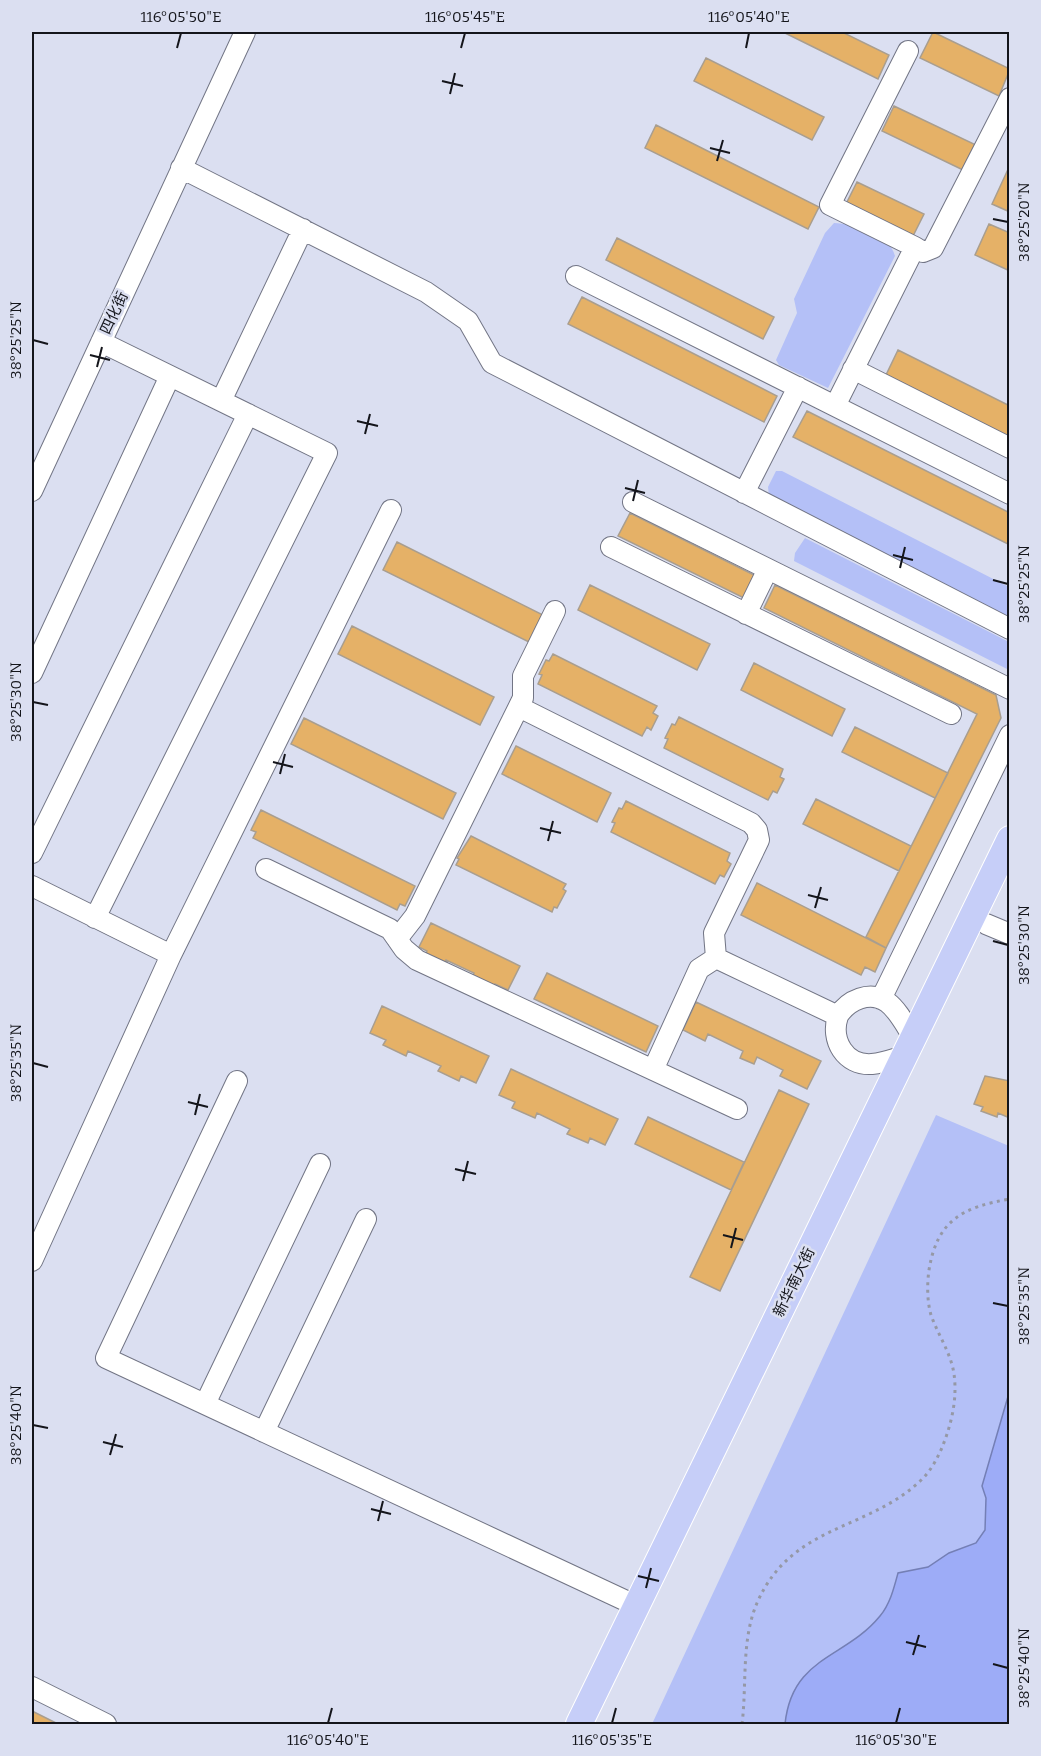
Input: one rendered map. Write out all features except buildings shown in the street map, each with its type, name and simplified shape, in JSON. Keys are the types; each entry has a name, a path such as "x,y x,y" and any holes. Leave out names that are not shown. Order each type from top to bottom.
{"main road":[{"name":"新华南大街","path":"579,1725 1010,839"},
{"name":"新华南大街","path":"597,1725 1010,876"}],"street":[{"name":"四化街","path":"32,491 245,32"},
{"path":"908,51 830,205 923,252 933,248 1010,98"},
{"path":"181,168 426,292 468,321 492,363 1010,629"},
{"path":"221,401 303,229"},
{"path":"835,406 915,247"},
{"path":"576,276 1010,494"},
{"path":"95,918 327,453 100,342"},
{"path":"853,369 1010,448"},
{"path":"32,673 170,376"},
{"path":"744,493 798,387"},
{"path":"32,854 248,414"},
{"path":"633,502 1010,689"},
{"path":"32,1261 171,955 391,510"},
{"path":"611,547 951,714"},
{"path":"746,614 768,569"},
{"path":"397,939 415,916 524,698 523,676 555,611"},
{"path":"519,707 752,823 757,830 759,840 714,933 716,958"},
{"path":"881,999 1010,735"},
{"path":"266,868 390,929 417,960 737,1109"},
{"path":"32,886 171,955"},
{"path":"986,924 1010,934"},
{"path":"716,958 838,1016"},
{"path":"653,1070 699,969 716,958"},
{"path":"872,997 881,999 889,1003 909,1046 870,1064 853,1060 845,1055 836,1039 838,1016 855,1000 872,997"},
{"path":"237,1081 106,1358 637,1606"},
{"path":"205,1404 320,1164"},
{"path":"264,1432 366,1220"},
{"path":"32,1687 106,1725"}],"path":[{"path":"742,1725 751,1622 758,1602 772,1578 789,1558 813,1540 890,1502 918,1483 936,1462 952,1417 955,1394 951,1358 934,1322 929,1303 927,1284 937,1237 946,1225 960,1214 985,1203 1010,1199"}],"shaded area":[{"path":"834,223 851,225 879,236 892,248 895,256 828,388 779,365 776,360 797,313 794,299 825,233"},
{"path":"776,471 782,471 1009,587 1009,618 769,496 768,487"},
{"path":"805,538 1009,642 1009,670 794,561 795,553"},
{"path":"936,1115 1009,1146 1009,1724 652,1724"},
{"path":"1009,1393 1009,1724 785,1724 790,1702 798,1684 809,1671 866,1630 880,1616 889,1601 898,1573 928,1567 949,1553 976,1543 985,1530 986,1498 982,1486"}]}
